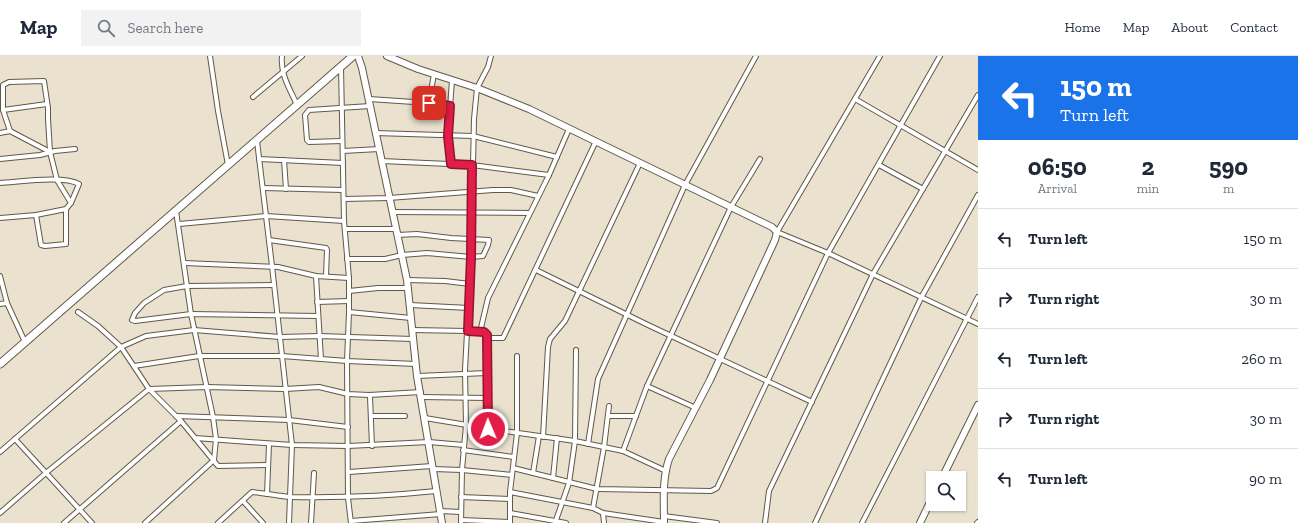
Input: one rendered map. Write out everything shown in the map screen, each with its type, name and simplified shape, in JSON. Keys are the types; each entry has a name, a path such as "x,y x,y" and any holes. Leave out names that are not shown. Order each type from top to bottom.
{"main road":[{"path":"0,364 353,56"}],"street":[{"path":"210,56 228,165"},
{"path":"282,56 282,73 297,105"},
{"path":"253,97 302,56"},
{"path":"358,56 407,280 417,376 442,523"},
{"path":"387,56 434,74 477,88 529,109 772,227 777,232 828,253 978,324"},
{"path":"491,56 488,67 477,88 473,136 471,257 465,374 466,425 462,470 461,522 510,523 510,492 517,433 517,356"},
{"path":"588,444 598,379 685,185 756,56"},
{"path":"664,520 664,490 669,459 720,358 775,240 777,232 880,56"},
{"path":"513,468 597,489 711,491 717,488 828,253 940,56"},
{"path":"341,66 344,221 349,278 347,361 348,498 351,522 376,521 440,512 461,512"},
{"path":"429,103 434,74"},
{"path":"451,164 448,136 452,80"},
{"path":"10,131 3,110 3,85 9,82 44,81 48,108 50,152 58,180 71,203"},
{"path":"765,523 769,491 873,274 978,96"},
{"path":"368,99 429,103 450,106"},
{"path":"855,100 978,170"},
{"path":"3,110 47,104"},
{"path":"342,141 309,142 306,140 305,115 309,110 370,106"},
{"path":"480,332 488,298 549,175 569,129"},
{"path":"0,133 10,131 50,152"},
{"path":"375,133 473,136 557,156"},
{"path":"257,141 292,445 289,523"},
{"path":"487,338 504,338 596,142"},
{"path":"0,159 40,155 50,152 76,149"},
{"path":"343,150 379,149"},
{"path":"259,159 343,163"},
{"path":"623,450 647,386 672,336 731,207 760,159"},
{"path":"284,160 286,189"},
{"path":"381,161 472,165 549,175"},
{"path":"533,473 541,436 548,347 550,339 565,322 640,163"},
{"path":"879,165 923,189"},
{"path":"0,182 69,180 79,184 71,203 66,209 36,215 0,218"},
{"path":"263,188 343,190"},
{"path":"344,198 389,198 472,191 511,190 538,196"},
{"path":"814,523 921,298 978,196"},
{"path":"36,215 41,245 66,244 66,209"},
{"path":"145,523 214,460 216,439 213,417 191,314 176,211"},
{"path":"392,212 529,213"},
{"path":"179,224 266,216 344,221"},
{"path":"345,229 489,240 483,256 471,257 427,254 402,255 385,259 348,259"},
{"path":"269,240 326,248 326,276"},
{"path":"184,263 272,266 292,269 316,276 349,278"},
{"path":"536,270 812,402"},
{"path":"0,276 7,303 25,342"},
{"path":"316,276 320,358"},
{"path":"407,280 445,281 470,284"},
{"path":"274,285 187,286 164,290 144,303 135,313 132,320 135,321 191,314 278,314 318,316"},
{"path":"349,291 378,288 408,288"},
{"path":"862,523 978,297"},
{"path":"317,302 348,301"},
{"path":"0,304 7,303"},
{"path":"410,305 469,308"},
{"path":"78,312 98,326 121,347 149,389 181,421 218,466 268,465"},
{"path":"349,312 411,318"},
{"path":"0,452 121,347 146,336 194,330 280,337 319,336 414,339"},
{"path":"412,330 468,331 486,333 488,429"},
{"path":"556,522 569,483 575,441 576,350"},
{"path":"134,366 200,356 282,356 416,364"},
{"path":"417,376 487,373"},
{"path":"647,386 696,408"},
{"path":"0,513 47,472 149,389 207,387 285,389 319,387 348,394 487,398"},
{"path":"369,395 372,446"},
{"path":"945,471 978,405"},
{"path":"593,508 604,447 609,406"},
{"path":"176,416 289,420 348,427"},
{"path":"371,416 405,416"},
{"path":"608,416 636,416"},
{"path":"425,418 488,429 557,438 623,450 666,471"},
{"path":"64,523 181,421"},
{"path":"195,438 269,444 348,446 429,442 514,457"},
{"path":"553,478 557,438"},
{"path":"16,439 92,523"},
{"path":"267,494 269,444"},
{"path":"348,472 433,468 512,475"},
{"path":"312,523 314,473"},
{"path":"218,523 252,492 290,496 348,498 390,496 436,491"},
{"path":"510,492 593,508 603,513 640,521 664,520 717,523"},
{"path":"461,497 510,499"},
{"path":"242,501 263,523"},
{"path":"920,523 926,511"},
{"path":"510,512 566,523"},
{"path":"603,513 604,523"}],"route":[{"path":"429,103 450,106 448,136 451,164 472,165 471,257 468,331 484,332 487,335 488,429"}]}
